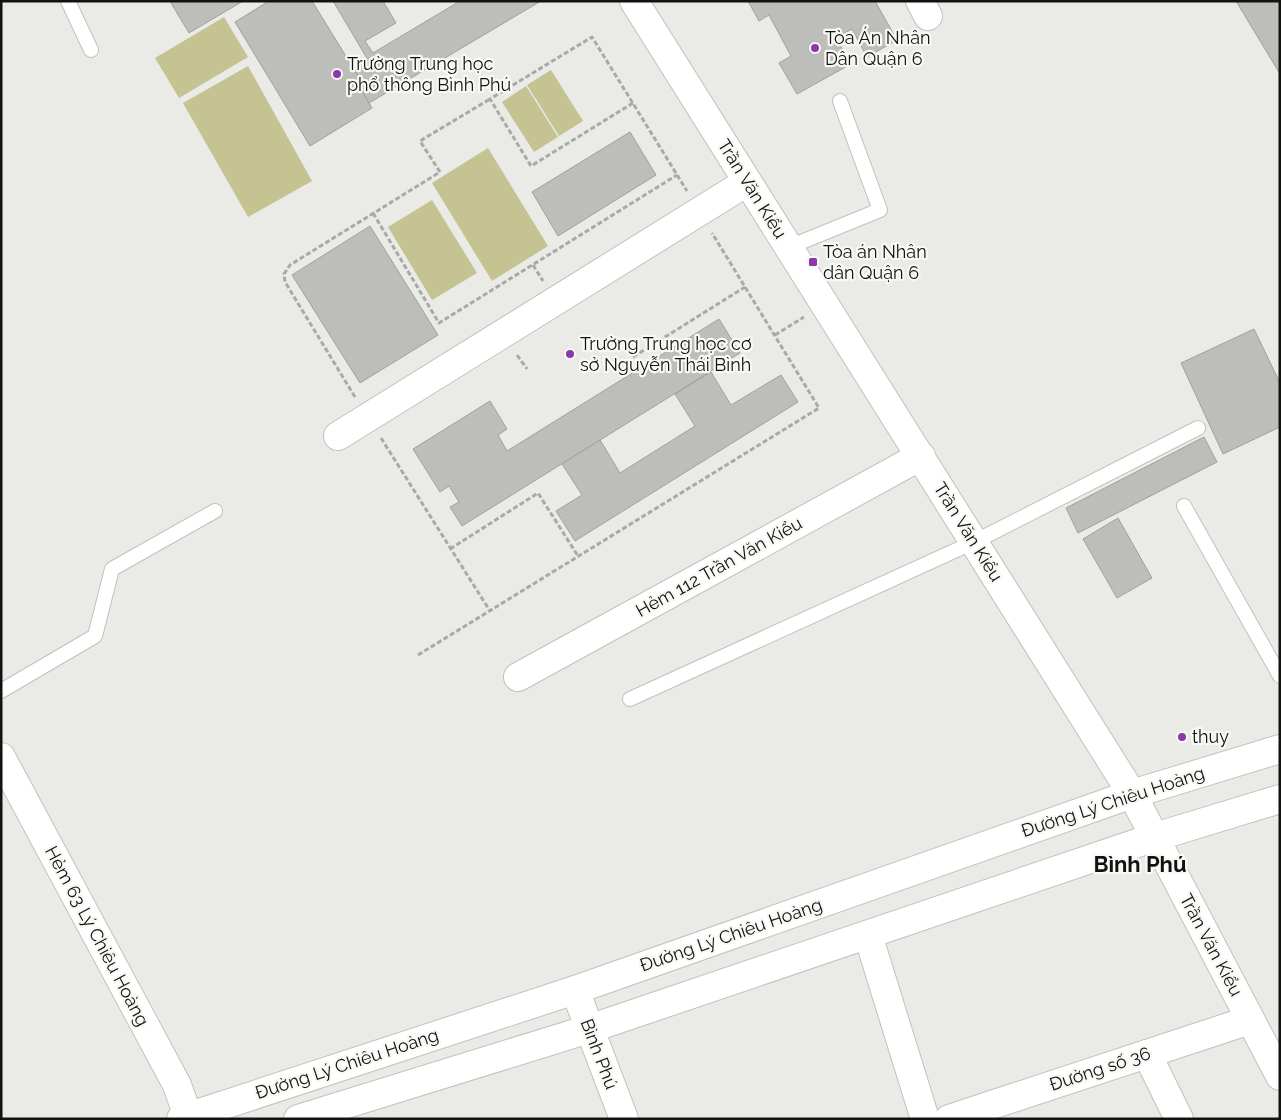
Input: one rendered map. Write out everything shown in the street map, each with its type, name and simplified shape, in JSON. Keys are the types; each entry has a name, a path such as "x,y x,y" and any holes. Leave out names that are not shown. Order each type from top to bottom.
{"street":[{"name":"Trần Văn Kiểu","path":"634,1 1132,794 1280,1076"},
{"path":"338,436 747,182"},
{"name":"Hẻm 112 Trần Văn Kiểu","path":"518,677 920,456"},
{"name":"Đường Lý Chiêu Hoàng","path":"186,1118 575,990 1132,794 1280,749"},
{"name":"Hẻm 63 Lý Chiêu Hoàng","path":"1,757 177,1085 186,1118"},
{"name":"Đường Lý Chiêu Hoàng","path":"298,1119 589,1029 1155,837 1280,799"},
{"path":"868,935 925,1119"},
{"name":"Bình Phú","path":"575,990 624,1119"},
{"name":"Đường số 36","path":"949,1119 1250,1020"},
{"path":"1147,1054 1179,1119"}],"lane":[{"path":"68,1 91,50"},
{"path":"789,247 880,210 840,101"},
{"path":"630,699 974,542 1198,428"},
{"path":"1184,506 1280,676"},
{"path":"1,691 95,636 112,569 215,511"}],"path":[{"path":"418,655 490,611 578,556 819,408 592,37 420,140 440,172 290,265 284,274 286,282 368,417 490,611"},
{"path":"490,99 531,166 633,103"},
{"path":"373,213 439,323 677,175"},
{"path":"633,357 745,287"},
{"path":"775,335 824,303"},
{"path":"450,549 538,493 578,556"}],"shaded area":[{"path":"224,17 248,57 179,98 155,58"},
{"path":"248,66 312,181 248,217 183,103"},
{"path":"551,70 583,121 559,136 527,85"},
{"path":"526,86 558,137 534,152 502,102"},
{"path":"488,148 548,246 492,281 432,183"},
{"path":"432,200 477,273 432,300 388,227"}],"building":[{"path":"173,1 243,1 189,33 171,3"},
{"path":"269,1 312,1 363,84 359,86 372,108 310,146 235,22"},
{"path":"333,1 383,1 396,23 365,41 373,53 460,1 541,1 369,103 359,86 363,84 354,68 368,60"},
{"name":"Tòa Án Nhân Dân Quận 6","path":"748,1 875,1 897,40 867,57 852,29 836,38 851,64 797,94 779,63 791,56 769,15 759,21"},
{"path":"1236,1 1280,1 1280,74"},
{"path":"630,132 656,175 558,236 532,192"},
{"path":"370,226 438,335 360,383 292,275"},
{"path":"719,319 740,353 462,526 450,507 459,502 449,486 440,492 413,449 490,401 507,429 498,435 507,451"},
{"path":"1254,329 1280,383 1280,427 1223,454 1181,363"},
{"path":"711,372 731,405 781,375 798,402 575,541 556,511 582,495 562,464 600,440 620,473 695,426 675,394"},
{"path":"1204,437 1217,462 1078,533 1066,508"},
{"path":"1118,518 1152,578 1117,598 1083,539"}],"place":[{"name":"Tòa Án Nhân Dân Quận 6","path":"815,48"},
{"name":"Trường Trung học phổ thông Bình Phú","path":"337,74"},
{"name":"Tòa án Nhân dân Quận 6","path":"813,262"},
{"name":"Trường Trung học cơ sở Nguyễn Thái Bình","path":"570,354"},
{"name":"thuy","path":"1182,737"}],"district":[{"name":"Bình Phú","path":"1140,864"}]}
